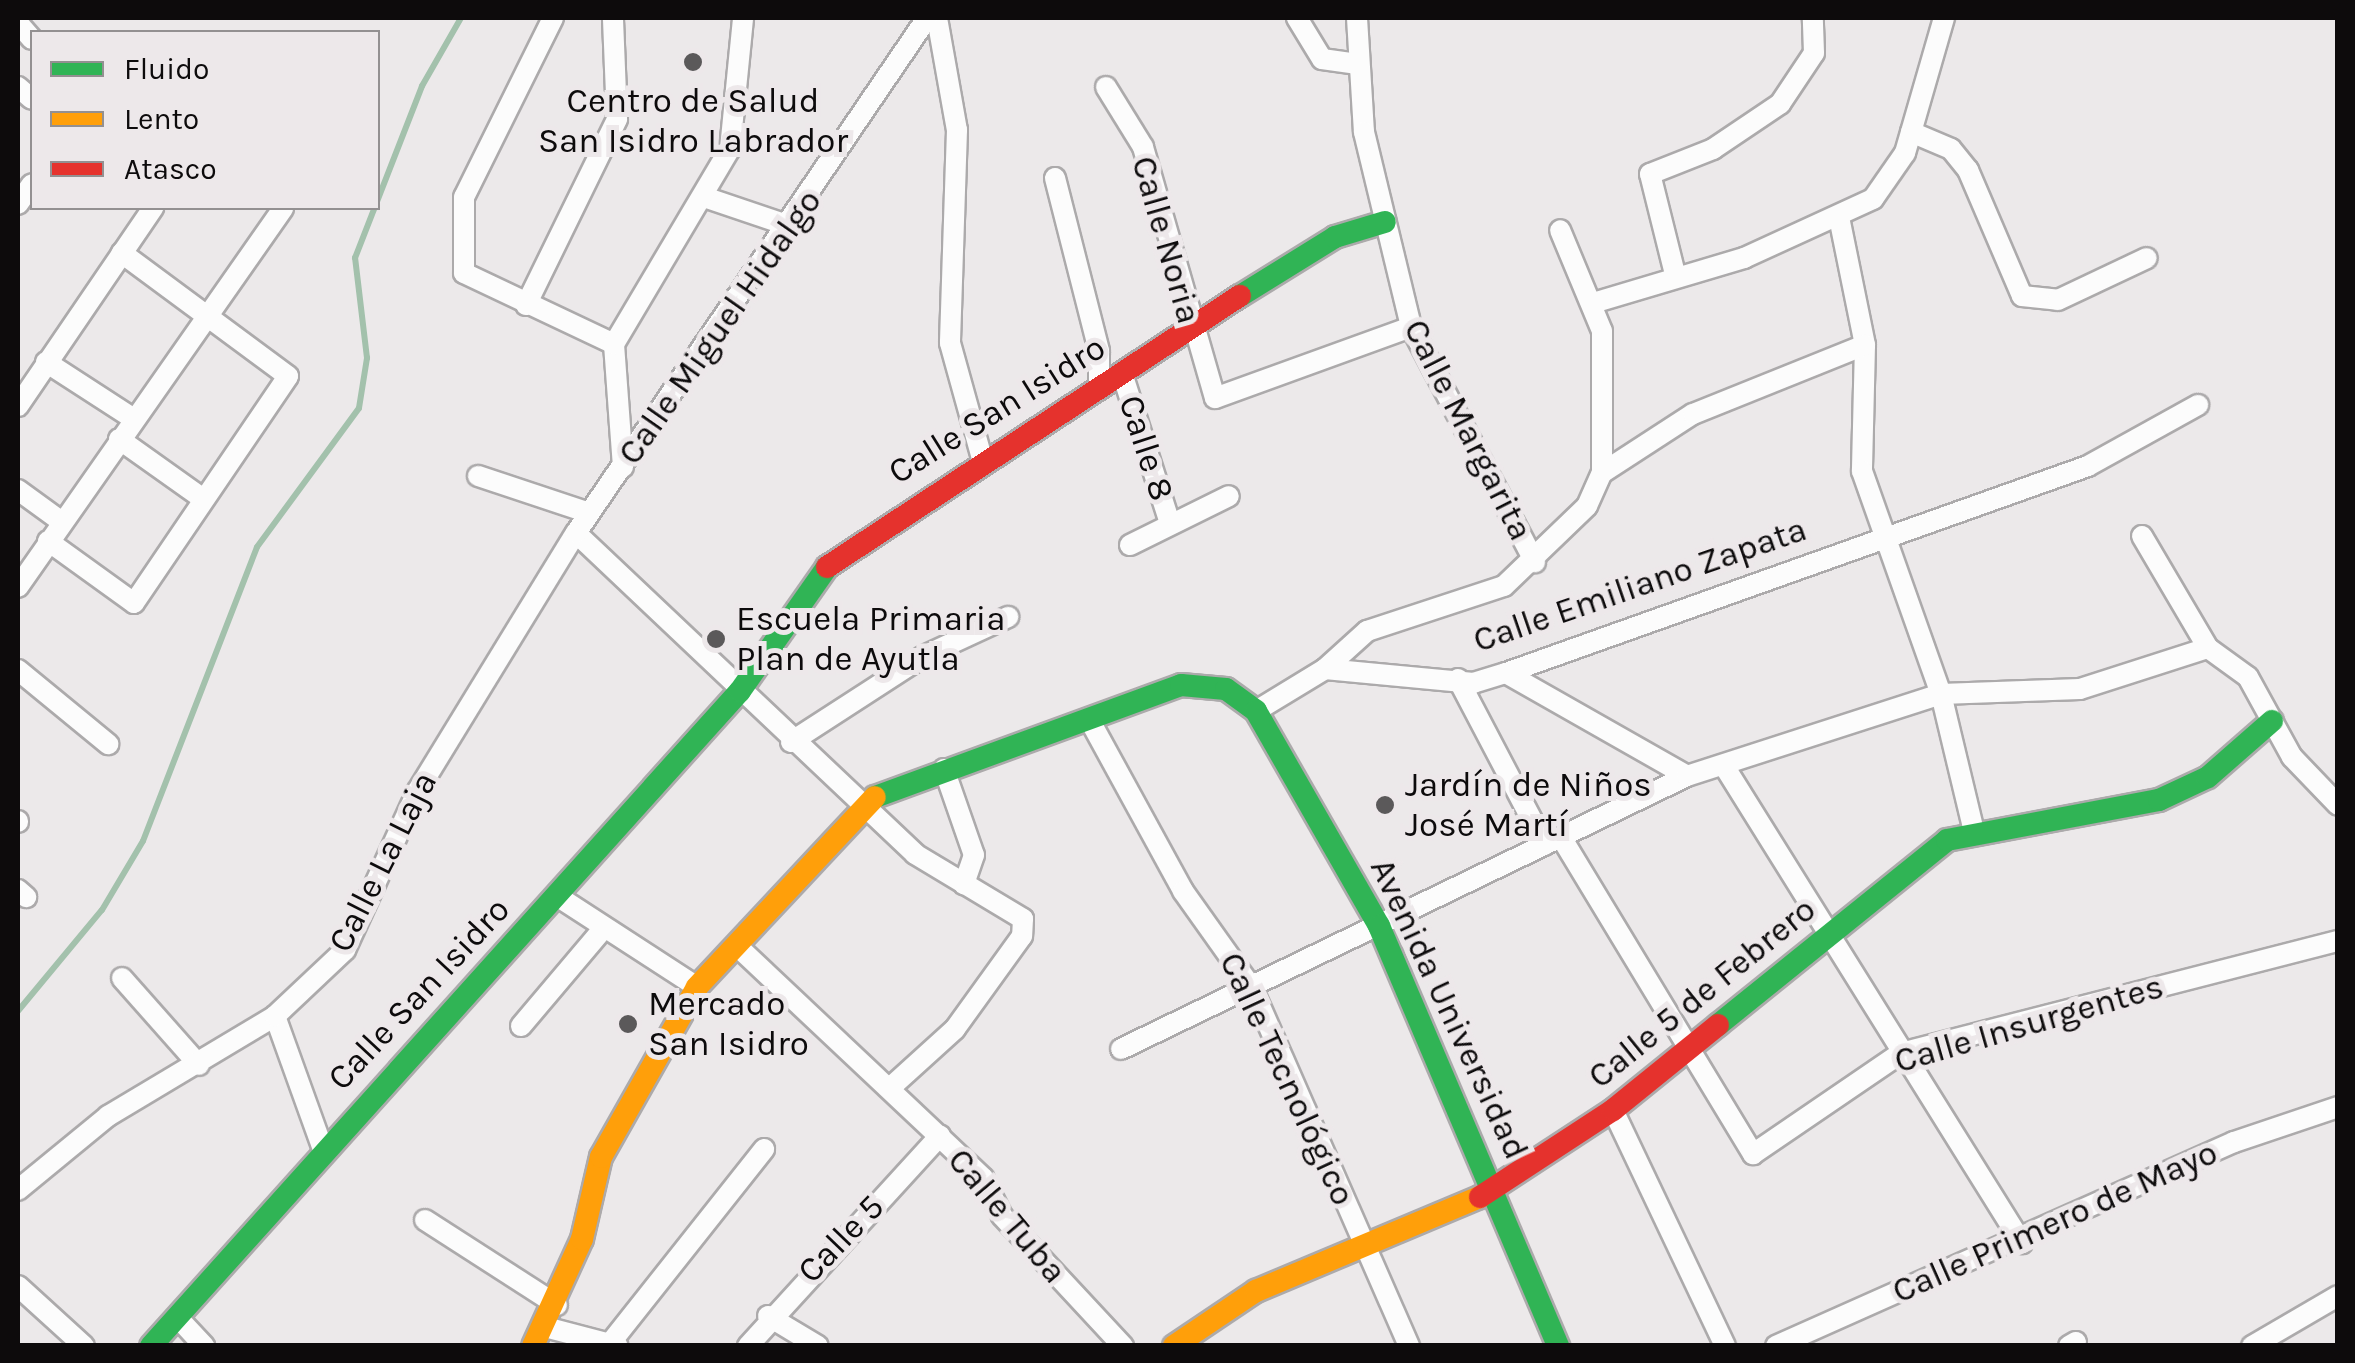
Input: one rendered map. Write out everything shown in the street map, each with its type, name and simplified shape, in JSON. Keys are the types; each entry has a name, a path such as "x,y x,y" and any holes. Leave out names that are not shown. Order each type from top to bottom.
{"street":[{"path":"553,18 464,197 464,272 526,306 614,344"},
{"path":"526,306 617,119 613,18"},
{"path":"623,467 614,344 730,149 743,18"},
{"name":"Calle Miguel Hidalgo","path":"576,532 792,227 927,18"},
{"path":"937,18 957,130 950,343 984,462"},
{"path":"1297,18 1322,59 1358,64"},
{"name":"Calle Margarita","path":"1357,18 1358,64 1385,222 1411,328 1535,562"},
{"path":"1674,274 1650,174 1713,150 1780,104 1814,53 1813,18"},
{"path":"1593,303 1840,222 1891,179 1911,132 1944,18"},
{"name":"Calle Noria","path":"1106,88 1143,147 1190,328 1215,398 1411,328"},
{"path":"1911,132 1951,149 1968,170 2014,284 2037,302 2147,258"},
{"name":"Calle 8","path":"1055,178 1099,350 1099,388"},
{"path":"704,197 792,227"},
{"path":"18,406 152,210"},
{"path":"18,588 282,210"},
{"name":"Calle San Isidro","path":"151,1346 180,1319 323,1149 740,691 813,580 850,544 1336,236 1385,222"},
{"path":"1840,222 1865,345 1862,471 1889,535 1941,694 1974,831"},
{"path":"764,1149 615,1343 539,1336 556,1305 601,1157 696,988 864,801 1181,685 1226,689 1256,711 1325,669 1367,630 1486,594 1535,562 1587,506 1602,473 1602,349 1593,303 1560,230"},
{"path":"48,541 134,603 288,376 122,252"},
{"path":"1602,473 1694,414 1865,345"},
{"path":"46,362 134,419"},
{"name":"Calle 8","path":"1122,373 1170,523"},
{"name":"Calle Emiliano Zapata","path":"1325,669 1458,680 1506,673 2088,466 2198,405"},
{"path":"119,439 202,498"},
{"path":"478,476 589,513"},
{"path":"18,490 62,522"},
{"path":"1130,544 1229,496"},
{"path":"576,532 791,742 864,801 915,854 1023,919 1022,936 955,1030 891,1087"},
{"name":"Calle La Laja","path":"18,1190 108,1116 199,1065 274,1016 345,950 417,792 576,532"},
{"path":"2142,536 2208,648 2248,677 2272,721 2338,805"},
{"path":"791,742 924,656 1008,617"},
{"path":"1121,1048 1687,776 1726,769 1941,694 2080,689 2208,648"},
{"path":"18,670 108,744"},
{"path":"1506,673 1687,776"},
{"name":"Calle Insurgentes","path":"1458,680 1553,841 1753,1154 1901,1052 2338,941"},
{"name":"Avenida Universidad","path":"1256,711 1379,926 1558,1346"},
{"name":"Calle Tecnológico","path":"1089,719 1183,891 1252,988 1408,1346"},
{"name":"Calle 5 de Febrero","path":"1192,1341 1256,1291 1494,1190 1613,1110 1947,840 1974,831 2160,800 2208,777 2272,721"},
{"path":"944,769 974,856 964,884"},
{"path":"1726,769 2022,1243"},
{"path":"557,896 602,930 696,988"},
{"path":"522,1026 602,930"},
{"name":"Calle Tuba","path":"736,945 940,1136 1123,1346"},
{"path":"122,978 199,1065"},
{"path":"274,1016 323,1149"},
{"name":"Calle Primero de Mayo","path":"1776,1346 2022,1243 2144,1180 2338,1107"},
{"path":"1613,1110 1725,1346"},
{"name":"Calle 5","path":"748,1346 768,1316 940,1136"},
{"path":"425,1220 556,1305"},
{"path":"18,1286 84,1346"},
{"path":"2252,1346 2338,1296"},
{"path":"768,1316 818,1346"},
{"path":"180,1319 204,1346"}],"waterway":[{"path":"380,194 422,86 461,18"},
{"path":"18,1011 102,910 143,841 257,547 359,408 367,358 355,258 374,210"}],"traffic: fast":[{"path":"1240,296 1335,237 1385,222"},
{"path":"151,1346 740,691 827,567"},
{"path":"875,797 1181,685 1226,689 1256,711 1379,926 1558,1346"},
{"path":"1718,1025 1947,840 2159,800 2208,777 2272,721"}],"traffic: slow":[{"path":"533,1346 582,1239 601,1157 697,987 875,797"},
{"path":"1174,1346 1256,1291 1480,1197"}],"traffic: jam":[{"path":"827,567 1240,296"},
{"path":"1480,1197 1613,1110 1718,1025"}],"place":[{"name":"Centro de Salud San Isidro Labrador","path":"693,62"},
{"name":"Escuela Primaria Plan de Ayutla","path":"716,639"},
{"name":"Jardín de Niños José Martí","path":"1385,805"},
{"name":"Mercado San Isidro","path":"628,1024"}]}
